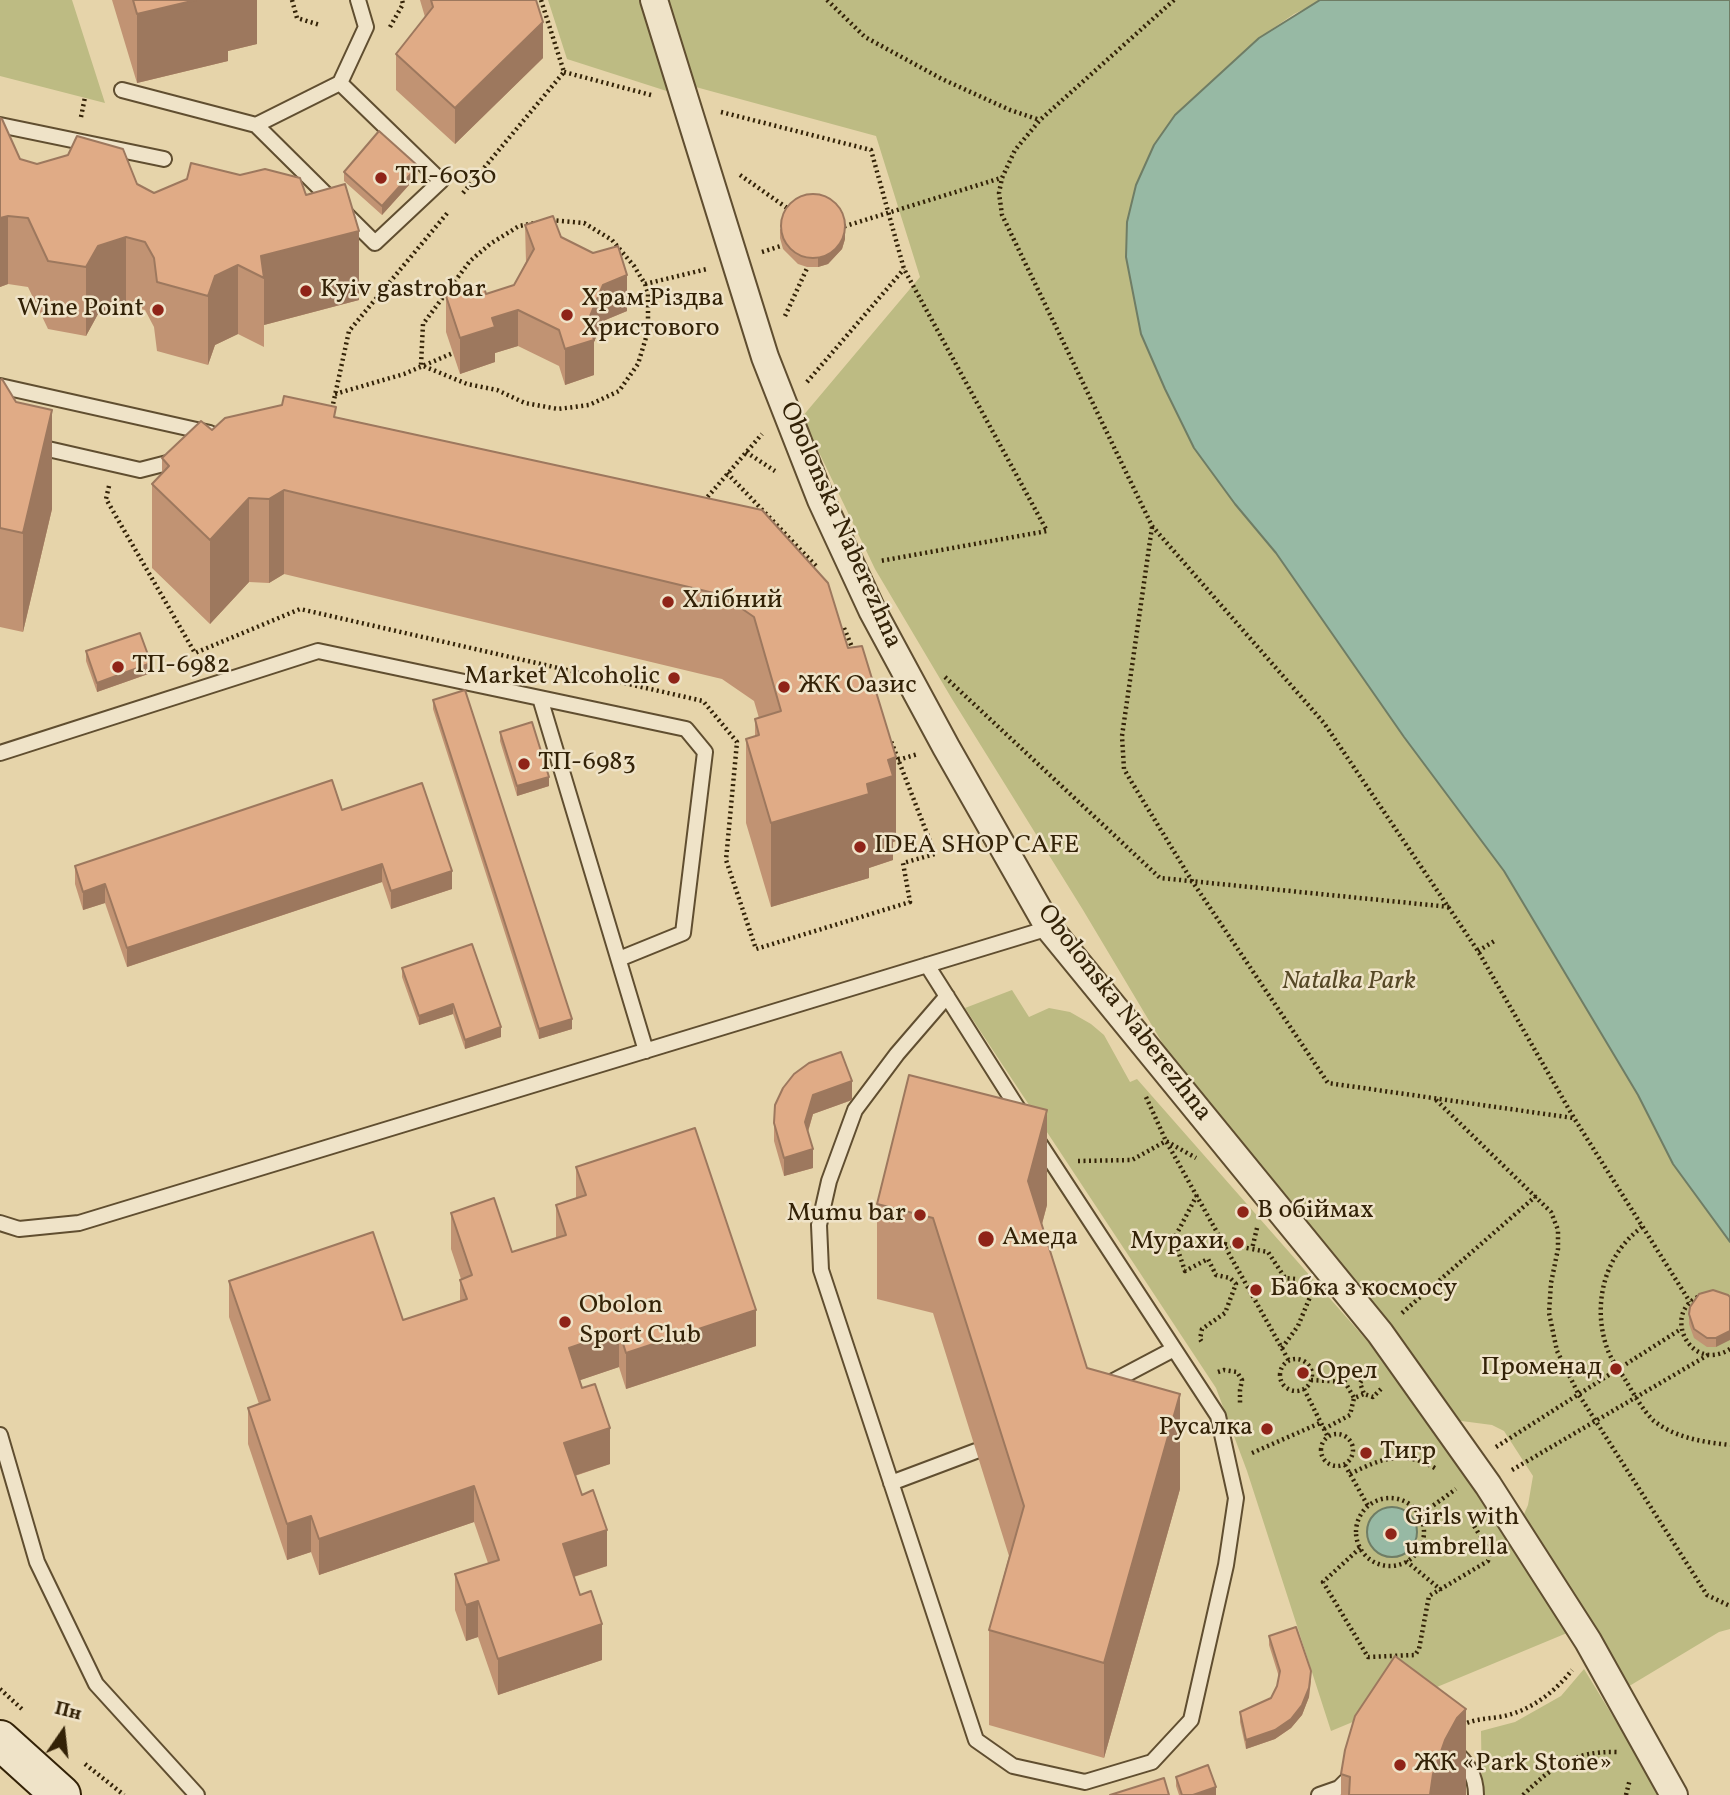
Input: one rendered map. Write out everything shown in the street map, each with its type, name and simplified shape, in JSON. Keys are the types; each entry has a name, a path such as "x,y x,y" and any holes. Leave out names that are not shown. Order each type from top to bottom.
{"main road":[{"path":"0,1741 61,1795"}],"street":[{"name":"Obolonska Naberezhna","path":"654,0 765,357 821,500 851,565 946,747 1049,929 1380,1333 1480,1472 1588,1641 1674,1795"}],"lane":[{"path":"256,125 340,83 366,27 358,0"},
{"path":"121,90 256,125 375,243 441,181 340,83"},
{"path":"0,125 164,159"},
{"path":"0,386 225,436"},
{"path":"0,438 140,470 189,457"},
{"path":"0,753 318,651 686,729 705,752 683,933 618,959"},
{"path":"540,698 646,1051"},
{"path":"0,1223 19,1229 79,1223 1049,929"},
{"path":"927,965 947,996 1051,1161 1217,1416 1236,1499 1226,1565 1191,1720 1152,1762 1085,1782 1013,1766 976,1740 821,1270 819,1225 829,1181 855,1110 897,1054 947,996"},
{"path":"1093,1393 1174,1349"},
{"path":"0,1435 37,1562 96,1684 197,1795"},
{"path":"891,1483 976,1451"},
{"path":"1439,1737 1465,1760 1473,1775 1476,1795"},
{"path":"1319,1795 1339,1788 1367,1761"}],"path":[{"path":"292,0 297,18 320,24"},
{"path":"384,37 403,4 402,0"},
{"path":"541,0 564,72"},
{"path":"827,0 865,37 942,79 1010,110 1040,120"},
{"path":"1174,0 1040,120 1015,150 1002,178 999,193 1002,215 1152,526 1324,723 1478,951 1574,1118 1689,1302"},
{"path":"702,149 791,210"},
{"path":"727,473 820,571 1047,531 904,269 871,150"},
{"path":"461,175 471,184"},
{"path":"835,229 1002,178"},
{"path":"551,220 584,223 612,240 645,284 648,293 648,331 638,364 619,391 589,405 558,409 525,403 497,390 467,384 421,365 423,324 470,261 490,244 519,226 551,220"},
{"path":"645,284 799,241"},
{"path":"765,357 812,258"},
{"path":"331,415 349,331"},
{"path":"335,394 404,374 453,353"},
{"path":"1152,526 1122,750 1124,769 1192,881 1328,1083 1574,1118"},
{"path":"942,674 1160,878 1450,907"},
{"path":"1478,951 1496,940"},
{"path":"1143,1091 1166,1141 1226,1244 1289,1361"},
{"path":"1435,1100 1551,1212 1558,1230 1558,1250 1551,1283 1549,1313 1557,1351 1579,1395 1707,1595 1730,1606"},
{"path":"1051,1161 1132,1160 1166,1141"},
{"path":"1166,1141 1198,1159"},
{"path":"1197,1195 1174,1239 1185,1271 1209,1259 1216,1275 1230,1278 1236,1284"},
{"path":"1380,1333 1536,1196"},
{"path":"1252,1249 1259,1219"},
{"path":"1642,1227 1631,1235 1620,1250 1609,1270 1600,1296 1601,1325 1608,1351 1635,1397 1653,1419 1676,1435 1730,1446"},
{"path":"1226,1244 1268,1252 1285,1278 1300,1281"},
{"path":"1205,1349 1200,1339 1202,1329 1225,1313 1236,1284 1246,1280"},
{"path":"1708,1293 1689,1302 1681,1319 1684,1339 1698,1352 1708,1355"},
{"path":"1282,1348 1298,1326 1311,1294"},
{"path":"1511,1439 1681,1329"},
{"path":"1526,1462 1708,1355 1729,1352"},
{"path":"1295,1359 1307,1363 1311,1368 1311,1380 1304,1389 1292,1390 1282,1382 1282,1370 1289,1361 1295,1359"},
{"path":"1213,1366 1216,1372 1237,1372 1242,1380 1240,1410"},
{"path":"1364,1394 1360,1383 1365,1375 1369,1374"},
{"path":"1311,1380 1345,1382 1354,1398 1350,1415 1324,1429"},
{"path":"1354,1398 1364,1394 1373,1397 1382,1388"},
{"path":"1304,1389 1328,1437"},
{"path":"1248,1443 1252,1454 1320,1423"},
{"path":"1338,1434 1349,1440 1353,1450 1345,1465 1332,1466 1323,1459 1321,1447 1328,1437 1338,1434"},
{"path":"1350,1474 1377,1460 1396,1457 1422,1462 1436,1469 1445,1478"},
{"path":"1345,1465 1368,1506"},
{"path":"1420,1515 1480,1472"},
{"path":"1449,1485 1460,1501"},
{"path":"1387,1497 1400,1499 1412,1505 1420,1515 1424,1528 1423,1542 1417,1553 1406,1562 1394,1566 1380,1564 1368,1558 1360,1548 1356,1535 1357,1522 1375,1500 1387,1497"},
{"path":"1360,1548 1323,1582 1368,1657 1415,1655 1419,1649 1429,1596 1488,1561 1490,1552 1466,1512"},
{"path":"1406,1562 1441,1590"},
{"path":"1475,1719 1502,1717 1531,1707 1560,1685 1579,1661 1588,1641"},
{"path":"1524,1795 1544,1775 1566,1760 1595,1752 1623,1753"}],"green space":[{"path":"0,0 72,0 105,103 0,76"},
{"path":"548,0 645,0 676,94 567,59"},
{"name":"Natalka Park","path":"664,0 1323,0 1294,14 1259,38 1175,115 1154,145 1126,257 1141,334 1194,448 1235,504 1276,553 1404,737 1504,871 1638,1095 1673,1164 1730,1242 1730,1629 1719,1632 1626,1688 1521,1521 1528,1505 1533,1476 1504,1431 1492,1425 1454,1420 1194,1096 875,569 802,417 920,277 876,136 692,86"},
{"path":"1012,990 1029,1017 1049,1008 1070,1012 1104,1035 1130,1082 1137,1079 1391,1368 1470,1479 1567,1633 1331,1731 1247,1471 1216,1388 965,1008"},
{"path":"1584,1669 1661,1795 1482,1795 1481,1731 1515,1722 1561,1696"}],"shaded area":[{"path":"1320,0 1730,0 1730,1242 1673,1164 1638,1095 1504,871 1404,737 1276,553 1235,504 1194,448 1141,334 1126,257 1127,222 1136,185 1154,145 1175,115 1259,38"},
{"path":"1392,1507 1409,1515 1417,1532 1409,1549 1392,1557 1375,1549 1367,1532 1375,1515"}],"building":[{"path":"133,0 196,0 137,14"},
{"path":"431,0 536,0 543,22 455,108 396,54 433,7"},
{"path":"0,118 20,159 37,164 68,155 77,136 123,149 137,184 154,193 187,179 191,163 240,175 265,169 300,178 306,195 345,184 359,231 261,256 264,278 238,265 215,276 208,296 157,282 154,258 145,242 126,237 98,246 86,267 48,261 28,218 0,218"},
{"name":"ТП-6030","path":"379,131 418,166 382,206 344,172"},
{"path":"813,194 831,200 839,208 845,226 839,244 831,252 813,258 795,252 787,244 781,226 787,208 795,200"},
{"path":"553,216 561,237 593,253 618,246 627,275 603,285 588,321 594,340 565,349 559,330 518,310 492,318 495,327 460,338 446,296 483,284 486,294 514,285 534,249 525,225"},
{"path":"2,379 16,402 52,410 23,533 0,528"},
{"path":"284,396 336,407 334,417 762,510 828,583 848,648 862,646 896,757 888,760 893,776 867,784 869,794 771,823 746,739 759,735 755,719 781,711 754,617 722,595 284,490 269,499 249,498 210,540 152,484 169,466 162,458 201,421 212,430 225,418 282,405"},
{"name":"ТП-6982","path":"140,633 151,663 97,683 86,651"},
{"path":"465,690 572,1019 539,1029 433,700"},
{"name":"ТП-6983","path":"532,722 549,777 517,786 500,732"},
{"path":"332,780 342,810 422,783 452,871 391,891 382,864 127,948 105,884 83,892 75,866"},
{"path":"472,944 501,1027 465,1040 453,1004 419,1016 402,968"},
{"path":"841,1052 852,1081 813,1095 805,1122 813,1149 784,1158 774,1123 775,1105 783,1088 794,1074 809,1063"},
{"path":"909,1075 1047,1110 1028,1181 1087,1368 1180,1394 1104,1663 989,1630 1024,1506 933,1218 877,1204"},
{"path":"695,1128 756,1310 626,1353 619,1331 569,1348 582,1388 595,1384 610,1428 564,1443 582,1495 593,1490 607,1530 563,1544 580,1595 591,1591 602,1624 498,1659 478,1601 466,1605 455,1574 499,1560 474,1486 319,1539 311,1516 287,1524 248,1408 270,1400 229,1281 373,1232 403,1320 467,1299 460,1280 472,1275 451,1213 494,1198 512,1252 566,1235 556,1205 586,1195 576,1167"},
{"path":"1713,1290 1730,1297 1730,1331 1716,1338 1707,1338 1694,1329 1689,1314 1690,1307 1699,1294"},
{"path":"1296,1627 1311,1671 1309,1688 1302,1705 1291,1719 1275,1730 1246,1740 1240,1712 1271,1698 1277,1686 1280,1671 1269,1636"},
{"path":"1395,1656 1466,1709 1457,1718 1445,1740 1433,1774 1430,1795 1349,1795 1350,1777 1341,1774 1355,1716"},
{"path":"1208,1765 1216,1787 1193,1795 1182,1795 1176,1777"},
{"path":"1164,1778 1169,1795 1110,1795"}],"place":[{"name":"ТП-6030","path":"381,178"},
{"name":"Kyiv gastrobar","path":"306,291"},
{"name":"Wine Point","path":"158,310"},
{"name":"Храм Різдва Христового","path":"567,315"},
{"name":"Хлібний","path":"668,602"},
{"name":"ТП-6982","path":"118,667"},
{"name":"Market Alcoholic","path":"674,678"},
{"name":"ЖК Оазис","path":"784,687"},
{"name":"ТП-6983","path":"524,764"},
{"name":"IDEA SHOP CAFE","path":"860,847"},
{"name":"В обіймах","path":"1243,1212"},
{"name":"Mumu bar","path":"920,1215"},
{"name":"Амеда","path":"986,1239"},
{"name":"Мурахи","path":"1238,1243"},
{"name":"Бабка з космосу","path":"1256,1290"},
{"name":"Obolon Sport Club","path":"565,1322"},
{"name":"Променад","path":"1616,1369"},
{"name":"Орел","path":"1303,1373"},
{"name":"Русалка","path":"1267,1429"},
{"name":"Тигр","path":"1366,1453"},
{"name":"Girls with umbrella","path":"1391,1534"},
{"name":"ЖК «Park Stone»","path":"1400,1765"}]}
